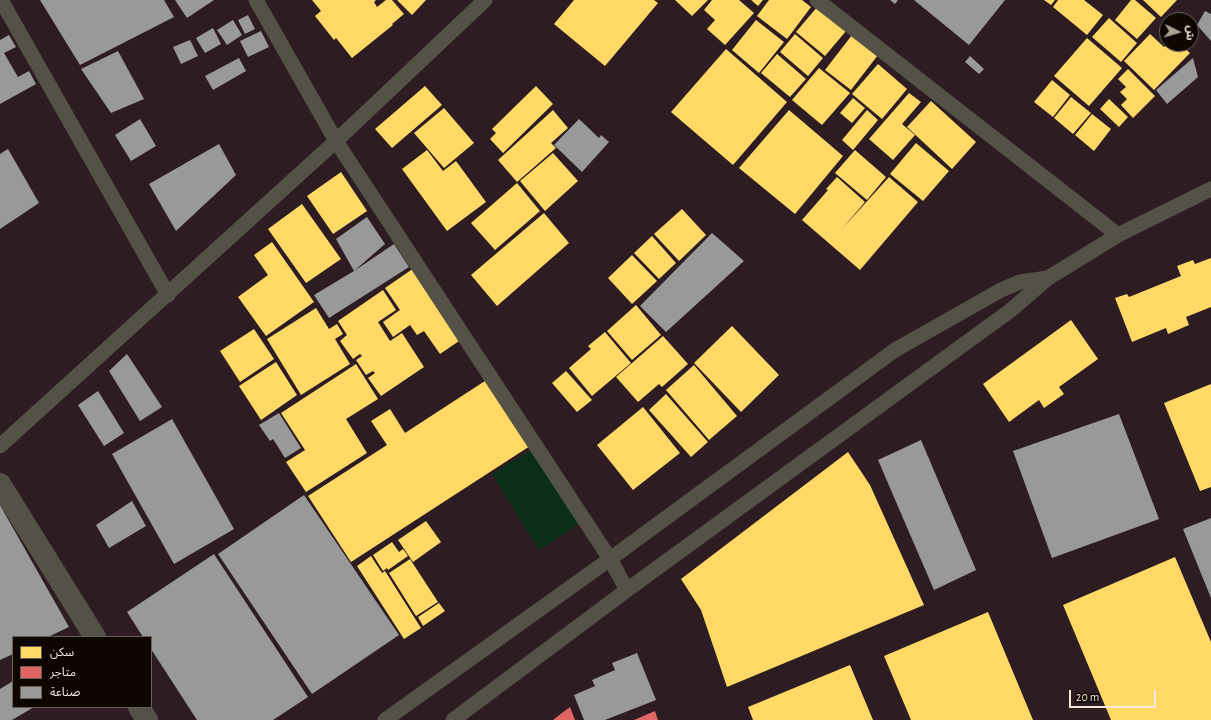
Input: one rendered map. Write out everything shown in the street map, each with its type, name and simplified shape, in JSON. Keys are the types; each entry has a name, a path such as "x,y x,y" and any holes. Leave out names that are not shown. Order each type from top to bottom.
{"street":[{"path":"0,484 94,636"},
{"path":"140,708 147,720"}],"lane":[{"path":"1,0 168,295"},
{"path":"256,0 336,141 610,559 627,590"},
{"path":"0,446 336,141 485,0"},
{"path":"817,0 1118,235"},
{"path":"453,720 627,590 1011,310 1048,278 1118,235 1211,189"},
{"path":"385,720 610,559 895,350 1001,290 1020,282 1048,278"}],"shaded area":[{"path":"0,0 1211,0 1211,720 0,720"}],"green space":[{"path":"533,449 579,524 539,550 492,474"}],"building: سكن":[{"path":"312,0 376,0 374,2 377,7 386,0 392,0 404,14 392,24 393,25 352,58 336,38 334,40 315,16 321,11"},
{"path":"397,0 426,0 412,15"},
{"path":"574,0 654,0 658,3 605,66 554,24"},
{"path":"675,0 708,0 692,16"},
{"path":"712,0 739,0 754,13 725,45 707,29 715,20 704,10"},
{"path":"751,0 763,0 758,6"},
{"path":"769,0 802,0 811,7 787,39 757,16"},
{"path":"1044,0 1055,0 1051,5"},
{"path":"1058,0 1084,0 1103,15 1087,35 1053,7"},
{"path":"1131,0 1135,0 1156,18 1137,39 1115,20"},
{"path":"1143,0 1177,0 1166,12 1159,12 1159,15"},
{"path":"818,6 846,31 825,56 796,32"},
{"path":"1109,18 1137,43 1121,62 1092,37"},
{"path":"756,20 784,42 759,73 732,50"},
{"path":"795,34 823,58 808,76 780,52"},
{"path":"1150,34 1159,42 1159,52 1190,53 1154,90 1124,61"},
{"path":"852,35 878,55 851,90 825,70"},
{"path":"1087,38 1122,68 1089,106 1054,76"},
{"path":"726,49 787,102 733,165 671,112"},
{"path":"777,54 806,79 790,97 761,73"},
{"path":"878,64 907,89 882,119 852,94"},
{"path":"819,68 850,93 822,125 792,100"},
{"path":"1128,69 1155,96 1133,118 1121,105 1127,99 1120,92 1126,87 1118,79"},
{"path":"1052,80 1070,95 1053,117 1034,102"},
{"path":"425,86 442,105 392,148 375,129"},
{"path":"536,86 553,104 503,153 490,139 496,133 492,129"},
{"path":"909,93 921,102 902,124 915,135 893,160 869,139"},
{"path":"1071,97 1091,113 1073,134 1054,118"},
{"path":"853,98 865,108 852,123 840,113"},
{"path":"1109,99 1128,117 1119,127 1100,109"},
{"path":"931,101 976,142 952,169 907,127"},
{"path":"444,108 474,143 444,168 414,133"},
{"path":"553,110 568,128 551,143 556,148 517,182 498,160"},
{"path":"789,110 843,156 795,214 739,168"},
{"path":"867,110 878,120 853,150 842,140"},
{"path":"1092,114 1111,129 1094,151 1075,135"},
{"path":"916,143 949,171 923,201 890,174"},
{"path":"427,150 443,171 456,161 486,202 447,231 402,169"},
{"path":"855,150 886,177 867,200 835,173"},
{"path":"553,153 578,181 545,211 520,181"},
{"path":"341,172 367,211 333,234 307,196"},
{"path":"837,177 865,202 841,230 889,177 918,202 860,270 802,220 828,190 826,189"},
{"path":"517,183 540,211 495,250 471,223"},
{"path":"302,204 341,259 306,283 268,229"},
{"path":"682,209 706,235 679,261 654,234"},
{"path":"544,213 569,243 497,306 471,275"},
{"path":"652,236 676,263 659,279 634,253"},
{"path":"272,242 314,302 266,336 238,297 268,275 254,255"},
{"path":"632,255 657,281 632,304 608,278"},
{"path":"1211,258 1211,307 1186,317 1189,325 1168,334 1166,328 1132,342 1115,298 1127,294 1129,297 1181,276 1177,266 1193,260 1195,264"},
{"path":"414,268 462,339 440,354 424,331 417,335 410,325 393,337 383,322 400,310 385,288"},
{"path":"383,290 396,310 378,322 390,341 402,333 424,367 381,396 368,378 375,373 373,371 366,375 356,360 362,356 360,354 353,359 340,341 347,335 338,321"},
{"path":"636,305 661,335 632,360 607,331"},
{"path":"316,308 329,329 337,324 343,334 335,339 350,364 301,395 267,339"},
{"path":"1071,320 1098,359 1059,387 1064,394 1044,408 1039,400 1009,422 983,384"},
{"path":"732,326 779,375 741,412 694,363"},
{"path":"254,329 274,359 240,382 220,351"},
{"path":"605,332 631,363 592,396 569,368 591,349 588,346"},
{"path":"663,336 688,364 662,387 659,384 638,402 616,377"},
{"path":"276,362 297,395 261,420 239,386"},
{"path":"356,364 378,399 346,419 367,453 306,492 286,462 305,450 281,413"},
{"path":"694,365 737,416 709,440 666,390"},
{"path":"566,371 592,400 577,412 552,383"},
{"path":"488,379 530,446 351,562 308,496 387,445 371,421 390,409 405,433"},
{"path":"1211,384 1211,487 1200,491 1164,403"},
{"path":"666,394 708,442 691,457 649,410"},
{"path":"643,407 680,453 633,490 597,445"},
{"path":"848,452 870,485 924,605 727,687 701,610 681,579"},
{"path":"426,521 441,542 413,562 398,540"},
{"path":"392,542 399,552 403,549 408,556 388,570 387,568 383,571 373,555"},
{"path":"371,556 382,573 385,571 421,628 404,639 357,566"},
{"path":"1175,557 1211,642 1211,720 1111,720 1063,605"},
{"path":"410,559 438,602 416,616 389,573"},
{"path":"439,603 445,611 423,626 418,617"},
{"path":"988,612 1033,720 911,720 884,656"},
{"path":"850,665 873,720 753,720 748,707"}],"building: متاجر":[{"path":"570,707 575,720 553,720 558,716"},
{"path":"655,711 658,720 634,720"}],"building: صناعة":[{"path":"40,0 164,0 174,17 80,65"},
{"path":"175,0 214,0 187,18"},
{"path":"890,0 898,0 895,4"},
{"path":"914,0 1005,0 969,45"},
{"path":"1205,11 1211,14 1211,41 1199,27 1199,22"},
{"path":"248,15 255,29 245,34 238,20"},
{"path":"233,20 242,35 227,45 217,30"},
{"path":"213,28 221,44 205,53 196,38"},
{"path":"261,31 269,47 248,57 240,41"},
{"path":"9,35 16,47 4,53 18,77 29,71 36,84 0,104 0,40"},
{"path":"190,40 198,56 181,64 173,47"},
{"path":"118,51 144,99 111,113 81,69"},
{"path":"970,56 984,69 979,74 965,62"},
{"path":"239,58 246,71 213,90 205,76"},
{"path":"1193,58 1198,77 1167,104 1156,90"},
{"path":"140,119 156,146 131,161 115,135"},
{"path":"579,119 599,138 601,135 609,142 582,172 554,145"},
{"path":"219,144 236,175 176,231 149,184"},
{"path":"8,149 39,203 0,229 0,154"},
{"path":"367,217 385,244 354,271 336,239"},
{"path":"712,233 744,261 666,332 640,306"},
{"path":"394,244 409,267 329,318 314,295 354,271"},
{"path":"127,354 162,407 140,421 109,371"},
{"path":"98,391 124,433 104,446 78,405"},
{"path":"279,413 301,448 285,458 273,439 270,441 259,425"},
{"path":"1119,414 1159,519 1052,558 1013,451"},
{"path":"172,419 234,529 174,564 112,454"},
{"path":"921,440 976,570 934,590 878,460"},
{"path":"304,495 399,635 312,694 218,554"},
{"path":"132,501 146,526 109,548 96,525"},
{"path":"0,505 69,627 50,636 12,636 12,654 0,660"},
{"path":"1211,518 1211,598 1183,529"},
{"path":"214,554 308,697 273,720 197,720 152,651 152,636 142,636 127,612"},
{"path":"637,653 656,700 605,720 584,720 574,695 595,686 592,680 615,670 612,663"},
{"path":"12,682 12,708 32,708 12,720 0,720 0,689"}]}
